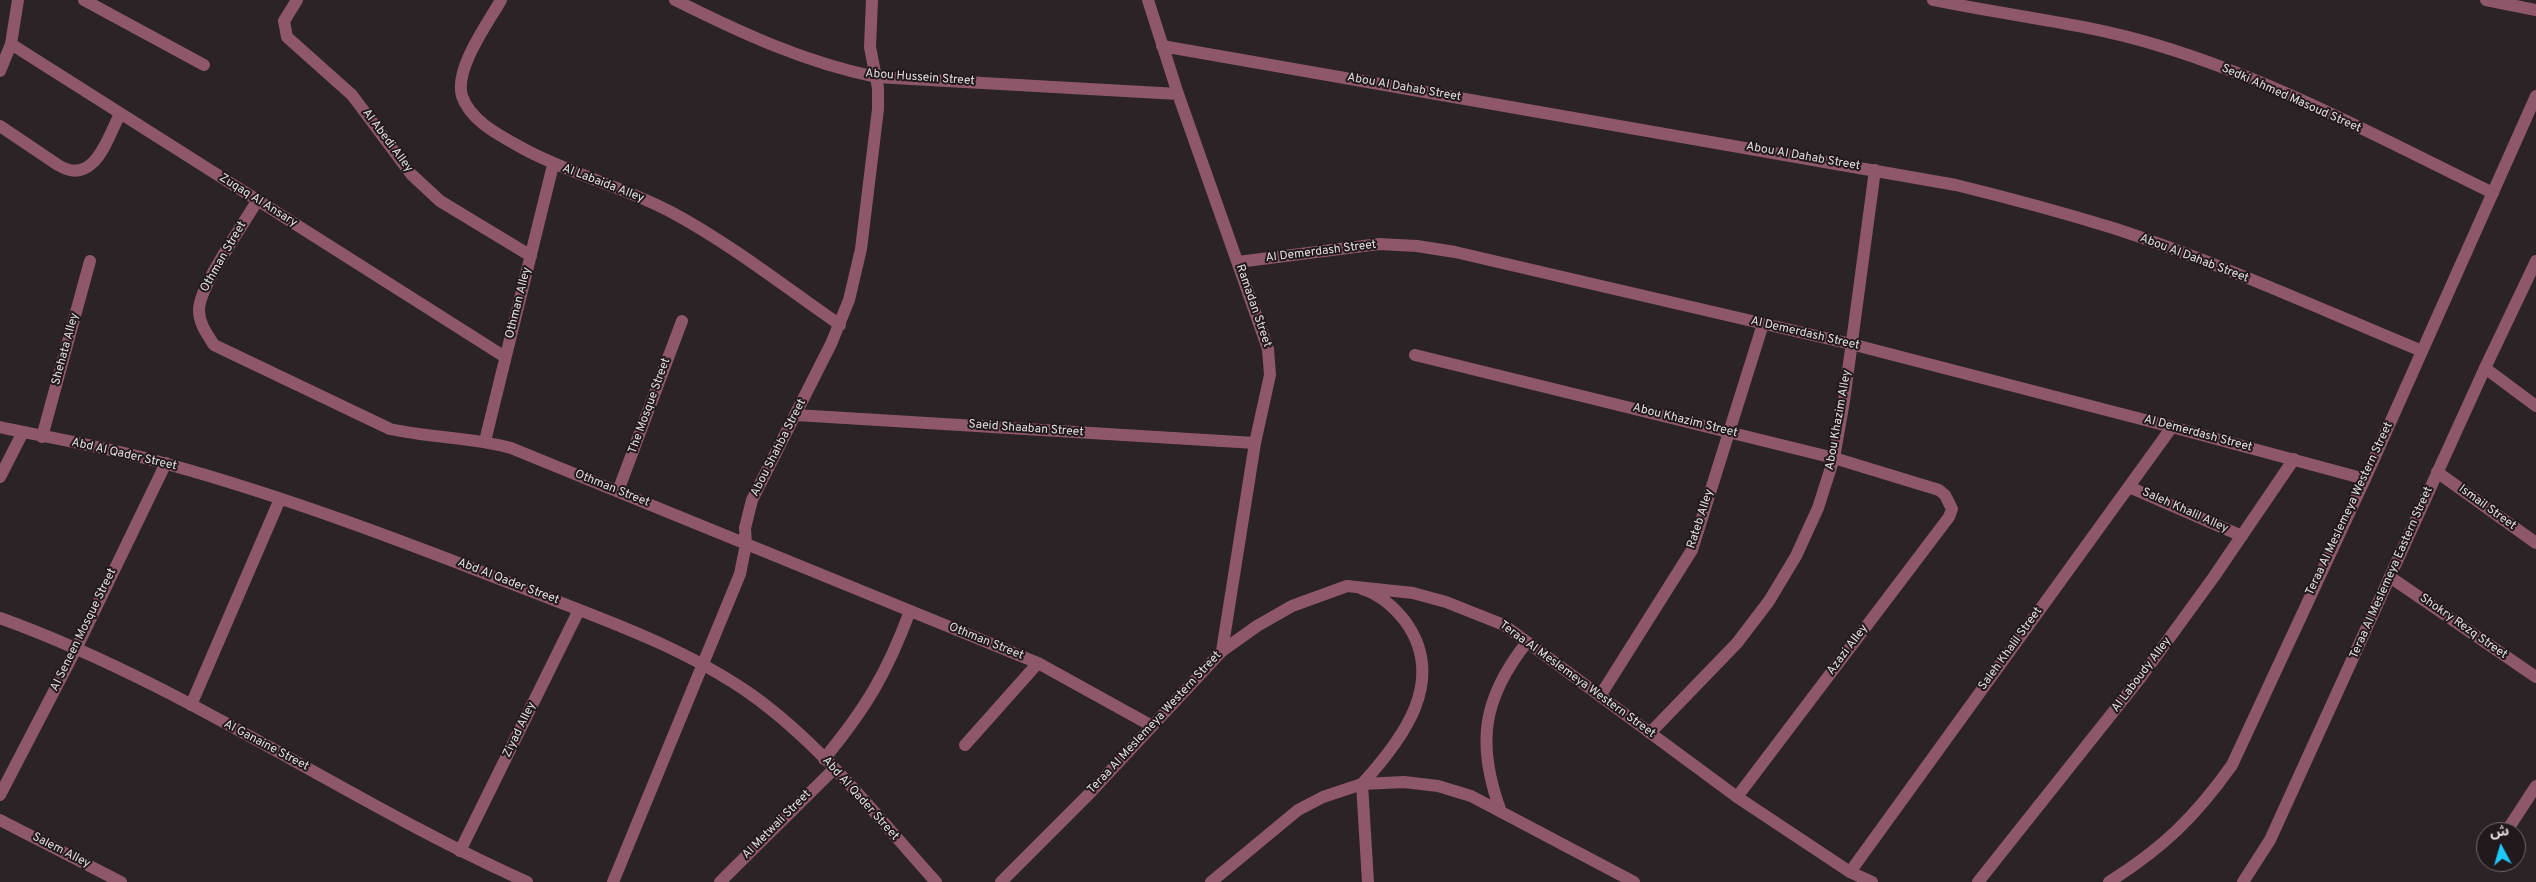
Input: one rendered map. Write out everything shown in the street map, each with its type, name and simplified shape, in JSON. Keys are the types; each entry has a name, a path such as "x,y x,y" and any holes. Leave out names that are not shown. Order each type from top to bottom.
{"street":[{"path":"0,71 11,44 18,0"},
{"path":"84,0 204,65"},
{"name":"Al Abedi Alley","path":"297,0 284,21 287,37 352,95 411,174 440,201 531,256"},
{"name":"Al Labaida Alley","path":"501,0 465,65 460,80 462,95 476,119 553,165 672,212 720,240 840,325"},
{"name":"Abou Hussein Street","path":"675,0 740,33 782,50 844,70 876,77 1178,94"},
{"name":"Abou Shahba Street","path":"613,882 740,574 746,544 745,528 752,500 840,325 856,275 861,249 878,109 876,77 870,47 872,0"},
{"name":"Ramadan Street","path":"1148,0 1178,94 1263,330 1269,361 1267,392 1255,443 1222,652"},
{"name":"Sedki Ahmed Masoud Street","path":"1933,0 2072,24 2160,46 2244,76 2308,104 2493,193"},
{"path":"2486,0 2536,10"},
{"name":"Zuqaq Al Ansary","path":"11,44 506,357"},
{"name":"Abou Al Dahab Street","path":"1162,46 1965,187 2114,228 2190,256 2422,351"},
{"name":"Teraa Al Meslemeya Western Street","path":"2109,882 2147,858 2180,830 2208,799 2232,765 2365,480 2536,96"},
{"path":"0,126 67,170 77,172 87,169 95,162 120,114"},
{"name":"Othman Alley","path":"485,440 553,165"},
{"name":"Abou Khazim Alley","path":"1650,733 1736,643 1769,601 1796,556 1818,508 1834,458 1844,401 1875,170"},
{"name":"Othman Street","path":"257,201 203,291 199,310 203,329 214,345 390,429 415,435 485,440 512,448 618,491 1038,663 1152,726"},
{"name":"Al Demerdash Street","path":"1238,262 1379,244 1417,246 1455,252 1851,344 2294,459 2365,480"},
{"name":"Shehata Alley","path":"42,437 90,260"},
{"name":"Teraa Al Meslemeya Eastern Street","path":"2243,882 2270,840 2437,472 2536,261"},
{"name":"The Mosque Street","path":"618,491 682,321"},
{"name":"Rateb Alley","path":"1600,696 1692,550 1763,324"},
{"name":"Abou Khazim Street","path":"1415,355 1834,458 1939,490 1949,501"},
{"path":"2485,368 2536,406"},
{"name":"Saeid Shaaban Street","path":"796,415 1255,443"},
{"name":"Abd Al Qader Street","path":"0,427 104,448 166,463 280,499 456,562 666,646 703,665 752,695 792,726 834,768 936,882"},
{"name":"Saleh Khalil Street","path":"1850,872 2172,427"},
{"path":"0,477 23,432"},
{"name":"Al Laboudy Alley","path":"1978,882 2141,677 2242,536 2294,459"},
{"name":"Al Seneen Mosque Street","path":"0,795 76,648 166,463"},
{"name":"Ismail Street","path":"2437,472 2536,543"},
{"name":"Saleh Khalil Alley","path":"2129,486 2242,536"},
{"path":"191,705 280,499"},
{"name":"Azazi Alley","path":"1737,797 1949,517 1952,509 1949,501"},
{"name":"Shokry Rezq Street","path":"2390,577 2536,677"},
{"path":"1347,586 1366,591 1384,600 1398,612 1410,628 1418,646 1422,662 1423,679 1415,708 1402,735 1388,755 1362,784 1368,882"},
{"name":"Teraa Al Meslemeya Western Street","path":"1000,882 1083,800 1222,652 1257,626 1292,606 1347,586 1397,590 1446,602 1504,625 1737,797 1850,872 1872,882"},
{"name":"Ziyad Alley","path":"460,851 579,610"},
{"path":"824,759 851,726 876,689 895,651 910,611"},
{"name":"Al Ganaine Street","path":"0,618 76,648 191,705 460,851 527,882"},
{"path":"1501,812 1491,783 1486,753 1487,723 1495,694 1508,666 1527,642"},
{"path":"965,745 1038,663"},
{"name":"Al Metwali Street","path":"720,882 834,768"},
{"path":"1212,882 1298,810 1323,797 1362,784 1404,782 1438,786 1471,796 1634,882"},
{"path":"2513,822 2536,786"},
{"name":"Salem Alley","path":"0,820 121,882"}]}
